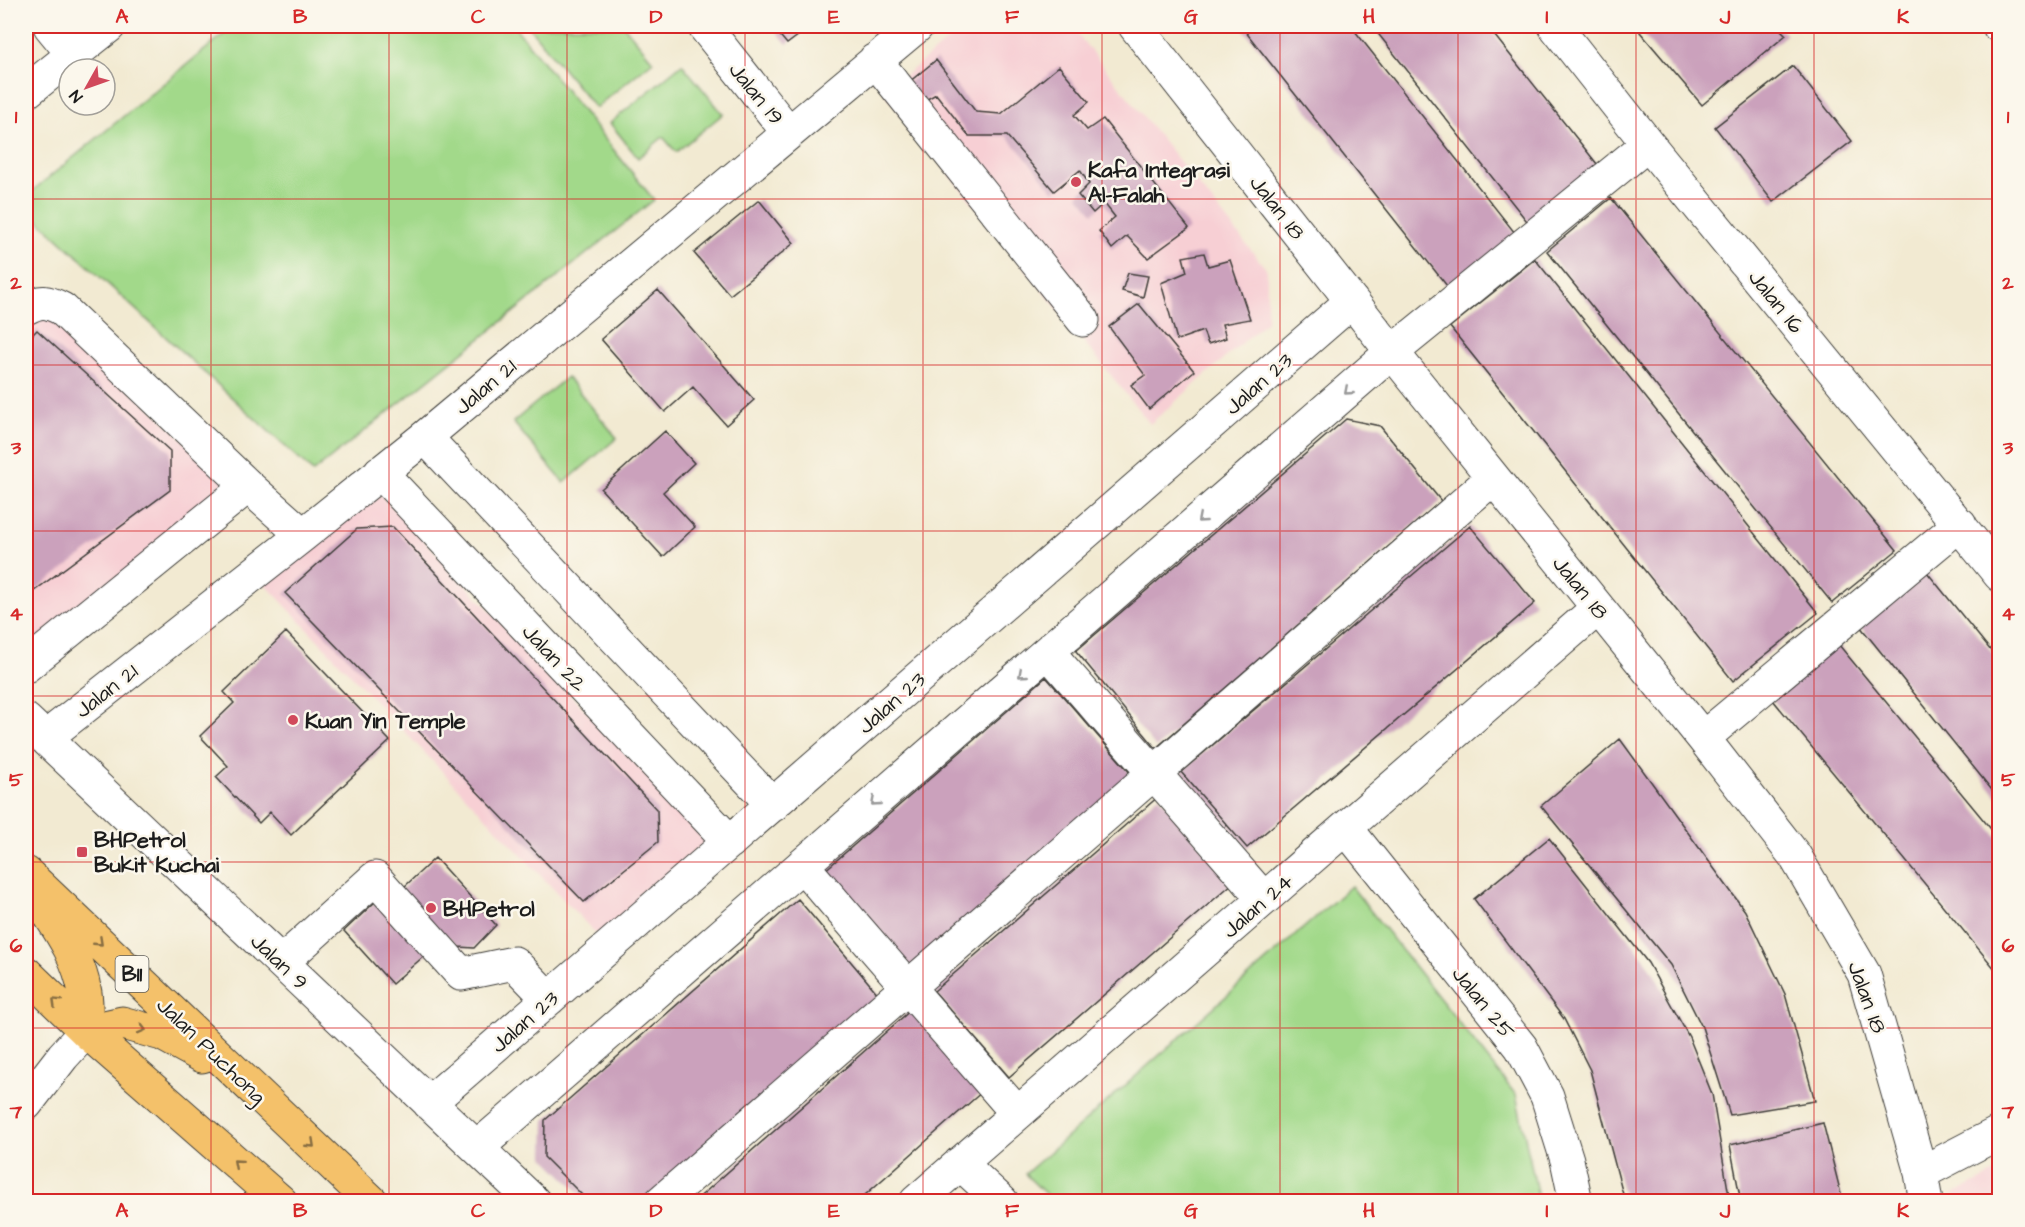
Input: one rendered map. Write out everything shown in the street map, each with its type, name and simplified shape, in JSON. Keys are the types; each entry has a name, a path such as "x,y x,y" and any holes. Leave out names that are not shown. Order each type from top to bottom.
{"main road":[{"name":"Jalan Puchong","path":"26,873 372,1202"},
{"path":"26,878 64,936 77,961 86,994 86,1031"},
{"path":"26,973 86,1031 281,1202"},
{"path":"86,1031 122,1023 162,1034 238,1075"}],"street":[{"path":"50,26 73,54"},
{"path":"26,92 110,26"},
{"name":"Jalan 19","path":"704,26 788,132"},
{"name":"Jalan 21","path":"35,729 303,535 917,26"},
{"name":"Jalan 18","path":"1135,26 1795,856 1864,974 1924,1187"},
{"name":"Jalan 16","path":"1555,26 1648,144 2000,575"},
{"path":"875,60 1083,320"},
{"path":"477,1148 1392,352 1648,144"},
{"name":"Jalan 23","path":"429,1103 1352,301"},
{"path":"26,309 36,302 49,303 62,309 248,486 303,535"},
{"path":"425,436 772,805"},
{"name":"Jalan 22","path":"381,472 730,842"},
{"path":"661,1202 1493,478"},
{"path":"26,666 248,486"},
{"path":"1703,738 1960,524"},
{"name":"Jalan 24","path":"916,1202 1598,608"},
{"path":"1048,652 1264,899"},
{"name":"Jalan 9","path":"35,729 534,1202"},
{"name":"Jalan 25","path":"1346,828 1521,1047 1547,1096 1567,1160 1576,1202"},
{"path":"802,866 1017,1113"},
{"path":"282,963 375,878 461,974 514,963 549,999"},
{"path":"26,1104 63,1056 86,1031"},
{"path":"26,1077 63,1056"},
{"path":"1924,1187 2000,1132"},
{"path":"960,1163 1002,1202"}],"shaded area":[{"name":"Kafa Integrasi Al-Falah","path":"965,26 1071,26 1267,270 1267,321 1150,424 884,93"},
{"path":"41,315 55,319 234,487 26,652 26,325"},
{"path":"377,491 708,840 598,936 264,583"},
{"path":"1999,1171 1999,1201 1956,1201 1954,1194"}],"green space":[{"path":"234,26 514,26 654,200 313,472 26,209 26,196"},
{"path":"528,26 624,26 653,61 595,108"},
{"path":"682,64 723,114 676,152 663,137 638,158 610,123"},
{"path":"567,377 617,438 564,483 513,422"},
{"path":"1351,886 1516,1095 1539,1201 1053,1201 1025,1174"}],"building":[{"path":"772,26 811,26 787,44"},
{"path":"1241,26 1351,26 1519,238 1451,291"},
{"path":"1372,26 1487,26 1601,169 1530,225"},
{"path":"1647,26 1777,26 1786,35 1702,105 1640,32"},
{"path":"936,60 976,112 1001,114 1059,66 1089,102 1074,115 1087,130 1103,119 1189,228 1148,258 1127,236 1112,249 1099,231 1115,217 1104,203 1093,213 1078,195 1089,184 1080,170 1054,191 1007,136 969,136 936,94 922,102 908,83"},
{"path":"1793,66 1852,141 1773,202 1715,127"},
{"path":"1611,198 1897,550 1832,603 1547,251"},
{"path":"759,200 794,243 730,295 694,253"},
{"path":"1204,253 1208,266 1230,260 1250,319 1222,324 1226,338 1208,344 1203,331 1177,340 1161,283 1187,272 1183,257"},
{"path":"1535,259 1818,613 1733,681 1450,327"},
{"path":"1128,273 1148,276 1143,297 1122,291"},
{"path":"658,290 754,400 726,425 693,387 665,412 601,339"},
{"path":"1139,304 1194,371 1149,409 1131,385 1145,375 1109,327"},
{"path":"37,330 170,451 170,490 26,597 26,341"},
{"path":"1346,419 1380,426 1441,501 1156,748 1076,651"},
{"path":"665,431 694,463 663,492 695,527 663,557 601,489"},
{"path":"1470,526 1535,603 1247,848 1181,772"},
{"path":"393,527 657,810 658,842 584,902 285,593 357,529"},
{"path":"1922,566 2000,662 2000,800 1855,620"},
{"name":"Kuan Yin Temple","path":"286,632 390,741 291,835 270,812 259,823 216,777 228,766 200,736 234,703 224,692"},
{"path":"1834,639 2000,840 2000,975 1768,694"},
{"path":"1046,677 1132,775 908,971 822,873"},
{"path":"1620,739 1745,911 1785,994 1815,1101 1730,1115 1702,1027 1671,965 1541,806"},
{"path":"1159,796 1233,883 1009,1077 934,991"},
{"path":"1549,838 1648,963 1689,1037 1712,1094 1730,1202 1625,1202 1590,1070 1564,1019 1474,899"},
{"path":"435,858 496,925 474,948 459,947 447,936 392,984 344,931 375,902 403,888"},
{"path":"798,899 884,1001 644,1202 589,1202 544,1157 545,1120"},
{"path":"912,1009 983,1091 857,1202 694,1202"},
{"path":"1823,1123 1843,1202 1741,1202 1730,1145"}],"place":[{"name":"Kafa Integrasi Al-Falah","path":"1076,182"},
{"name":"Kuan Yin Temple","path":"293,720"},
{"name":"BHPetrol Bukit Kuchai","path":"82,852"},
{"name":"BHPetrol","path":"431,908"}]}
